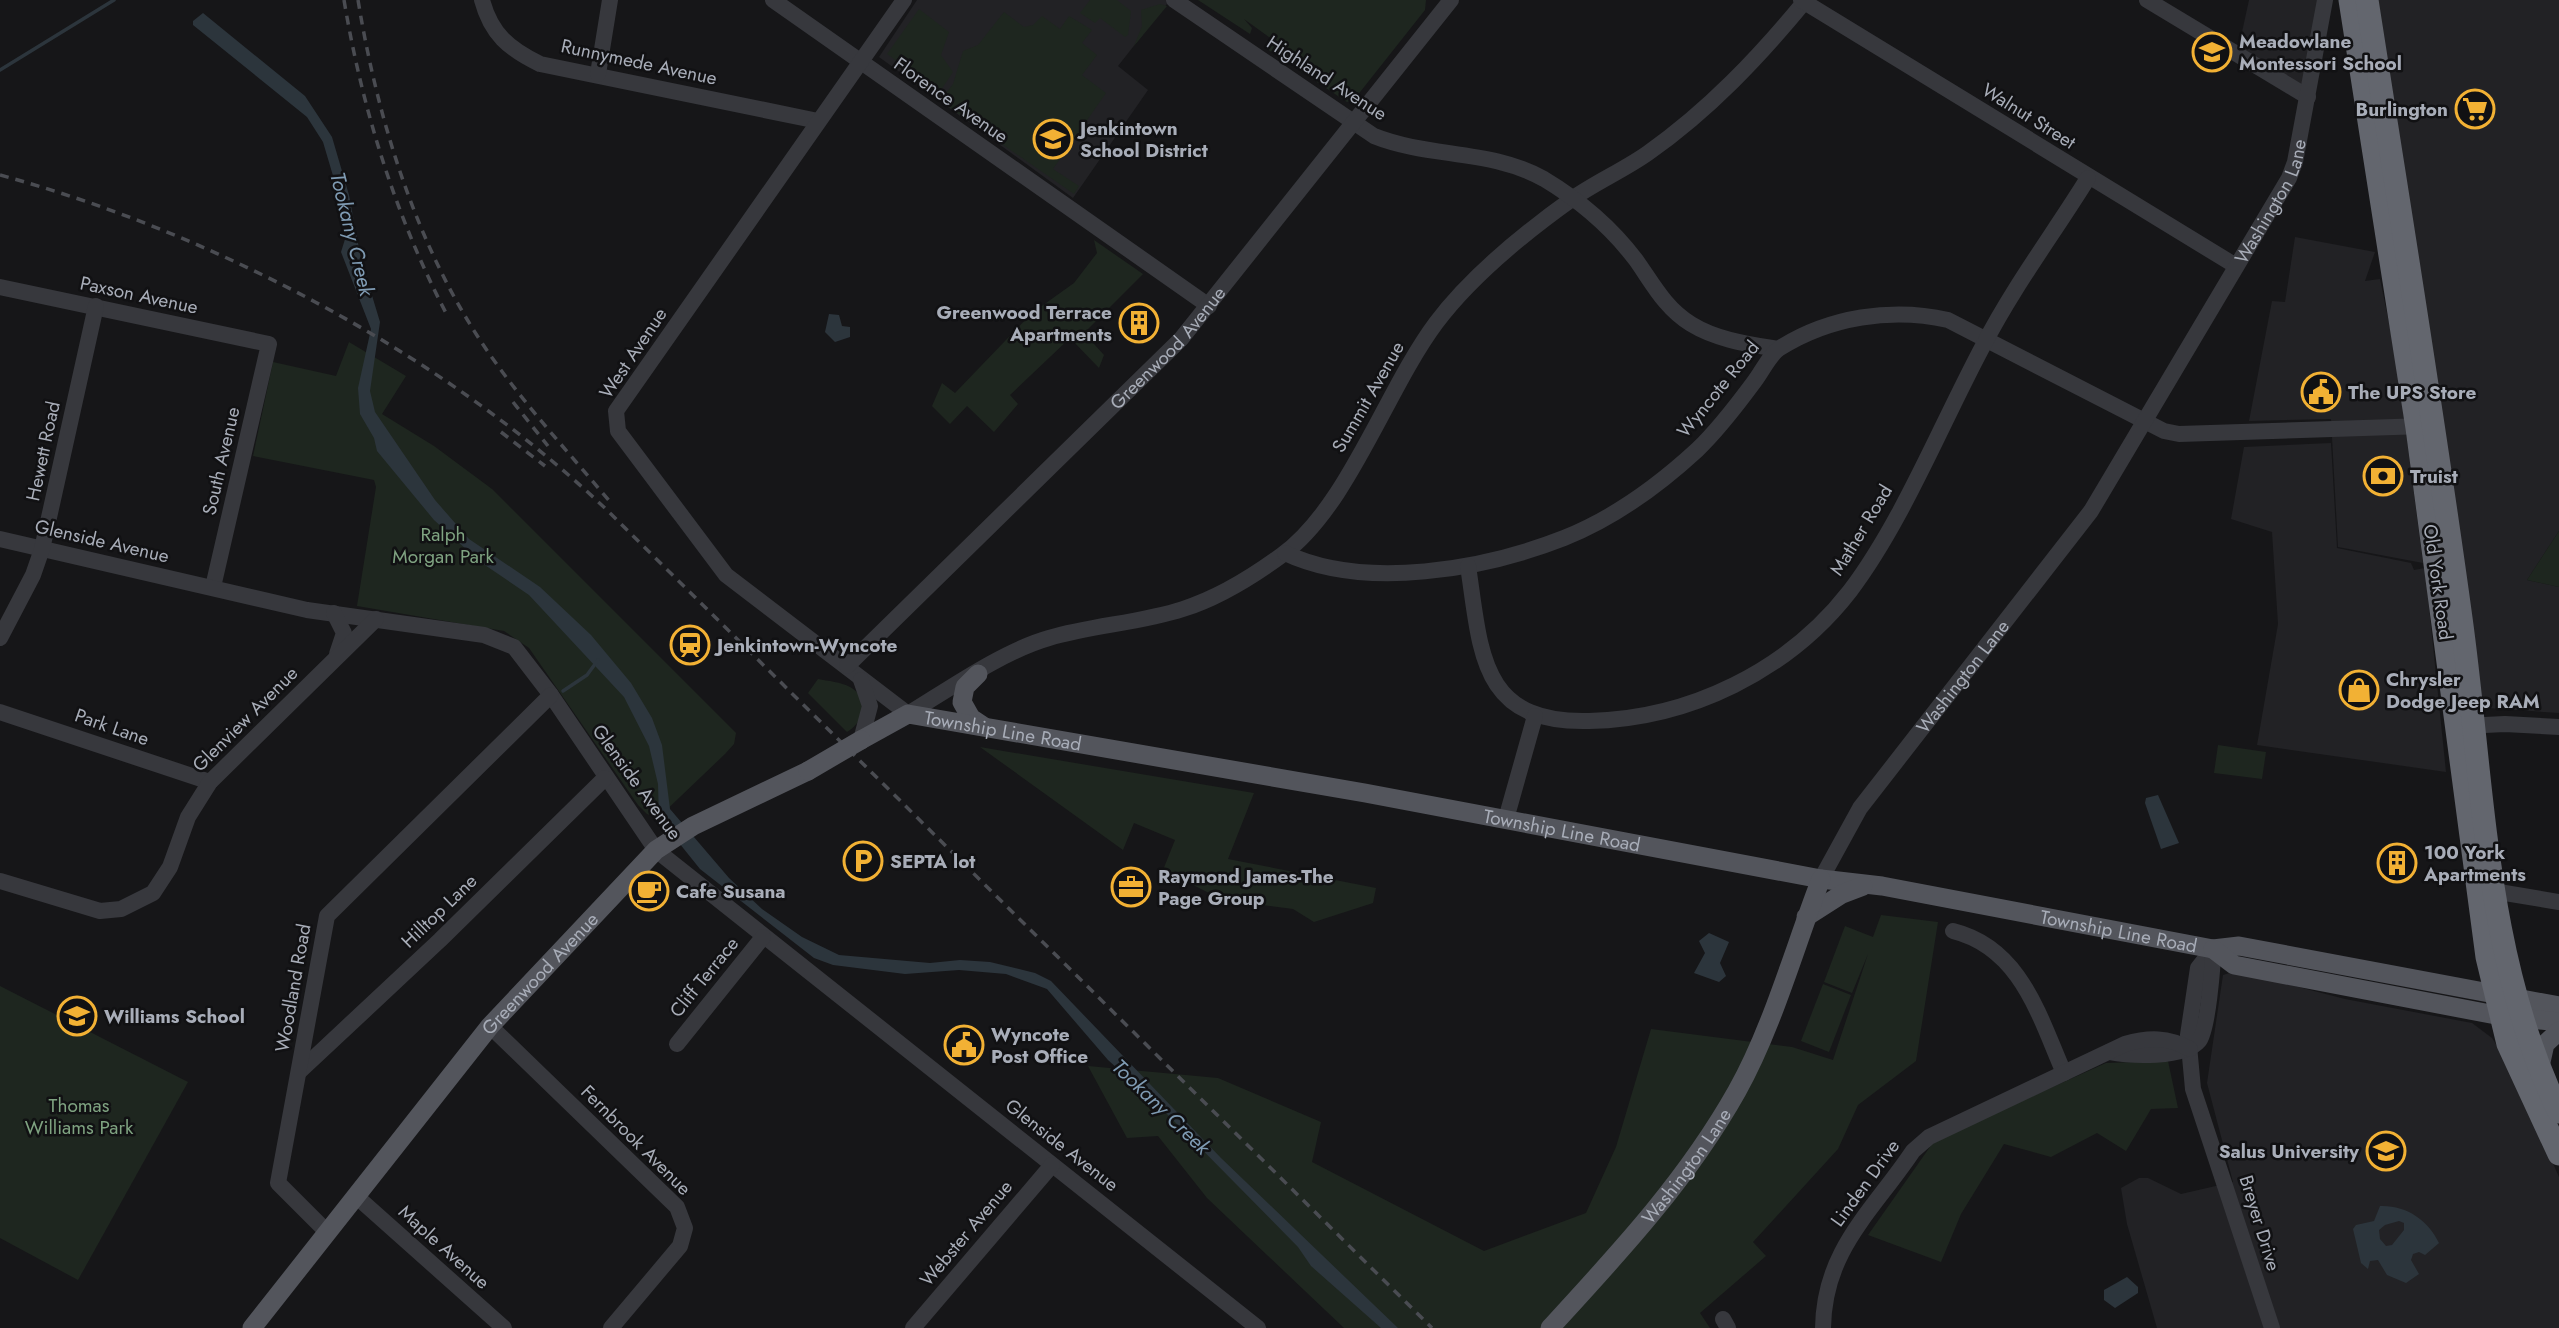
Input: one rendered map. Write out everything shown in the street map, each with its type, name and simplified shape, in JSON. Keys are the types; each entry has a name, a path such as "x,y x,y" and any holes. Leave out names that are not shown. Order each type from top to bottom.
{"highway":[{"name":"Old York Road","path":"2350,0 2425,426"},
{"name":"Old York Road","path":"2367,0 2446,577 2509,1007 2521,1074 2559,1154"},
{"name":"Old York Road","path":"2467,725 2476,889 2509,1007 2559,1112"}],"main road":[{"path":"978,674 965,687 962,702 971,718 984,726"},
{"name":"Township Line Road","path":"908,714 1506,819 1821,879 1868,884 2213,949 2234,965 2509,1007 2559,1022"},
{"name":"Greenwood Avenue","path":"251,1328 490,1026 664,845 693,826 754,798 908,714"},
{"name":"Washington Lane","path":"1550,1328 1641,1228 1695,1160 1738,1088 1821,879"},
{"path":"1806,917 1842,894 1868,884"},
{"name":"Township Line Road","path":"2509,1007 2559,1006"},
{"path":"2539,1071 2545,1044 2559,1031"}],"street":[{"name":"Runnymede Avenue","path":"482,0 491,27 505,43 540,64 818,121"},
{"path":"598,74 610,0"},
{"name":"Florence Avenue","path":"773,0 1209,306"},
{"name":"West Avenue","path":"904,0 616,411 618,431 726,575 908,714"},
{"name":"Highland Avenue","path":"1174,0 1354,124 1401,147 1458,153 1511,164 1541,177 1573,198 1612,232 1636,261 1661,299 1689,323 1711,335 1778,349"},
{"name":"Greenwood Avenue","path":"847,666 1169,350 1209,306 1451,0"},
{"path":"2147,0 2308,97"},
{"name":"Washington Lane","path":"1821,879 1860,808 2091,511 2289,178 2295,162 2325,0"},
{"name":"Walnut Street","path":"1804,1 2236,266"},
{"name":"Summit Avenue","path":"908,714 1009,655 1048,638 1184,609 1229,589 1285,554 1325,510 1357,460 1392,391 1436,323 1490,266 1573,198 1648,153 1689,121 1749,68 1804,1"},
{"name":"Mather Road","path":"1468,566 1482,653 1489,676 1504,695 1535,716 1585,721 1612,720 1685,706 1710,697 1757,673 1801,642 1850,591 1874,556 1986,340 2088,177"},
{"name":"Paxson Avenue","path":"0,287 269,344"},
{"name":"Hewett Road","path":"0,638 33,575 43,549 96,306"},
{"name":"Wyncote Road","path":"1285,554 1300,561 1371,571 1406,572 1468,566 1565,537 1609,514 1661,481 1698,449 1730,414 1778,349 1838,324 1867,316 1923,314 1948,320 2145,423 2179,433 2425,426"},
{"name":"South Avenue","path":"213,587 269,344"},
{"name":"Glenside Avenue","path":"0,539 334,613 484,635 505,642 522,654 605,778 664,845 764,937 1258,1328"},
{"path":"334,613 344,633 334,660"},
{"name":"Glenview Avenue","path":"0,881 90,910 115,910 136,903 153,893 164,878 188,817 210,782 376,619"},
{"path":"860,677 870,706 861,740"},
{"name":"Woodland Road","path":"328,1233 278,1183 327,916 551,695"},
{"name":"Park Lane","path":"0,712 210,782"},
{"path":"1506,819 1535,716"},
{"path":"2467,725 2559,727"},
{"name":"Hilltop Lane","path":"300,1071 440,940 605,778"},
{"path":"2493,891 2559,902"},
{"path":"1953,930 1984,943 2015,969 2026,987 2064,1073"},
{"name":"Cliff Terrace","path":"677,1044 764,937"},
{"name":"Breyer Drive","path":"2213,949 2198,968 2188,1035 2193,1089 2224,1176 2272,1328"},
{"name":"Fernbrook Avenue","path":"490,1026 677,1207 685,1228 680,1246 611,1328"},
{"name":"Linden Drive","path":"1823,1328 1824,1299 1835,1262 1917,1147 1946,1126 2109,1052 2128,1056 2172,1054 2190,1049"},
{"name":"Webster Avenue","path":"913,1328 1052,1164"},
{"name":"Maple Avenue","path":"357,1197 504,1328"}],"shaded area":[{"name":"Jenkintown School District","path":"917,0 1170,0 1118,66 1148,90 1073,198 879,57"},
{"path":"2249,0 2326,0 2308,97 2237,55"},
{"path":"2376,0 2559,0 2559,531 2527,580 2559,587 2559,713 2473,707"},
{"path":"2295,237 2375,252 2365,281 2380,279 2397,362 2423,563 2338,547 2331,419 2249,421 2272,301 2285,302"},
{"path":"2331,443 2337,548 2411,563 2414,570 2425,568 2446,772 2257,745 2278,624 2272,532 2231,519 2244,447"},
{"name":"Salus University","path":"2236,971 2345,999 2472,1023 2492,1038 2509,1064 2559,1177 2559,1328 2157,1328 2127,1224 2121,1188 2139,1178 2148,1178 2181,1194 2233,1182 2207,1083 2223,975"}],"green space":[{"path":"1090,0 1117,0 1131,11 1128,35 1125,37 1100,18 1095,23 1080,13"},
{"path":"1198,0 1426,0 1425,10 1353,101 1347,102 1267,49 1273,40 1244,19 1252,28 1250,34"},
{"path":"1160,4 1167,6 1134,46 1142,26 1141,10"},
{"path":"919,9 949,32 941,55 953,72 937,96 924,86 924,81 887,54"},
{"path":"1004,12 1024,27 1033,25 1042,16 1060,29 1069,16 1092,30 1082,43 1097,55 1082,75 1106,93 1053,169 1079,186 1074,194 940,101 953,84 963,51 978,45"},
{"path":"1094,240 1143,274 1084,333 1104,355 1099,368 1070,338 1010,395 1018,404 994,432 967,406 950,424 932,406 942,383 955,393 1032,313 1074,283 1097,253"},
{"name":"Ralph Morgan Park","path":"349,342 406,376 382,414 434,446 492,489 736,733 734,744 725,754 658,818 647,814 638,805 529,648 504,631 357,606 376,487 374,480 253,456 273,362 336,376"},
{"path":"2559,531 2559,587 2527,580"},
{"path":"818,679 846,685 861,698 861,717 847,732 808,693"},
{"path":"2218,745 2266,752 2262,779 2214,773"},
{"path":"980,747 1254,793 1228,859 1376,888 1373,903 1314,922 1293,909 1223,900 1163,870 1175,840 1134,823 1123,850"},
{"path":"1881,915 1938,922 1916,1061 1858,1105 1838,1149 1753,1242 1766,1256 1700,1313 1710,1328 1344,1328 1207,1198 1158,1136 1127,1138 1088,1066 1218,1078 1321,1122 1312,1162 1484,1251 1586,1213 1616,1147 1651,1029 1792,1047 1833,1060 1868,954 1852,993 1824,982 1845,926 1873,937"},
{"path":"1823,984 1851,995 1829,1052 1801,1041"},
{"name":"Thomas Williams Park","path":"0,986 188,1082 78,1280 0,1238"},
{"path":"2168,1061 2178,1108 2151,1109 2126,1151 2097,1133 2051,1157 2004,1144 1961,1214 1941,1262 1868,1235 1932,1144 2106,1063"}],"water":[{"path":"203,13 305,96 332,137 349,195 361,259 380,322 370,391 375,412 435,500 469,539 540,587 591,635 631,683 652,718 662,745 670,809 729,878 762,909 802,937 839,955 930,963 960,960 990,962 1035,973 1051,981 1221,1158 1398,1328 1381,1328 1311,1266 1298,1247 1161,1108 1108,1060 1047,989 1006,974 959,970 905,974 833,965 814,958 700,869 659,818 658,784 649,746 624,697 529,595 479,561 434,520 377,451 374,438 360,414 358,388 371,329 341,252 346,236 339,196 323,142 307,117 193,25 193,21"},
{"path":"829,314 839,315 842,326 850,327 850,337 835,342 825,332"},
{"path":"2158,795 2179,843 2161,849 2145,803 2146,798"},
{"path":"1709,933 1729,942 1720,963 1726,976 1719,982 1694,973 1705,953 1699,941"},
{"path":"2380,1206 2399,1208 2429,1227 2439,1243 2425,1255 2419,1252 2413,1254 2411,1260 2419,1274 2406,1283 2387,1275 2378,1260 2370,1261 2368,1269 2361,1263 2353,1229 2356,1225 2374,1221","holes":["2399,1221 2404,1223 2404,1230 2392,1245 2386,1246 2380,1239 2379,1230"]},
{"path":"2127,1277 2138,1287 2138,1293 2115,1308 2104,1300 2104,1290"}],"waterway":[{"name":"Tookany Creek","path":"0,70 114,0"},
{"path":"563,691 587,675 598,660"}],"railway":[{"path":"344,0 360,81 383,160 411,238 446,313"},
{"path":"358,0 387,132 417,217 455,299 478,337 525,402 611,503"},
{"path":"0,175 82,200 164,231 246,267 326,308 404,354 478,404 547,457 611,514 1432,1328"},
{"path":"513,402 548,446"},
{"path":"501,432 545,466"}],"place":[{"name":"Meadowlane Montessori School","path":"2212,52"},
{"name":"Burlington","path":"2475,109"},
{"name":"Jenkintown School District","path":"1053,139"},
{"name":"Greenwood Terrace Apartments","path":"1139,323"},
{"name":"The UPS Store","path":"2321,392"},
{"name":"Truist","path":"2383,476"},
{"name":"Jenkintown-Wyncote","path":"690,645"},
{"name":"Chrysler Dodge Jeep RAM","path":"2359,690"},
{"name":"SEPTA lot","path":"863,861"},
{"name":"100 York Apartments","path":"2397,863"},
{"name":"Raymond James-The Page Group","path":"1131,887"},
{"name":"Cafe Susana","path":"649,891"},
{"name":"Williams School","path":"77,1016"},
{"name":"Wyncote Post Office","path":"964,1045"},
{"name":"Salus University","path":"2386,1151"}]}
